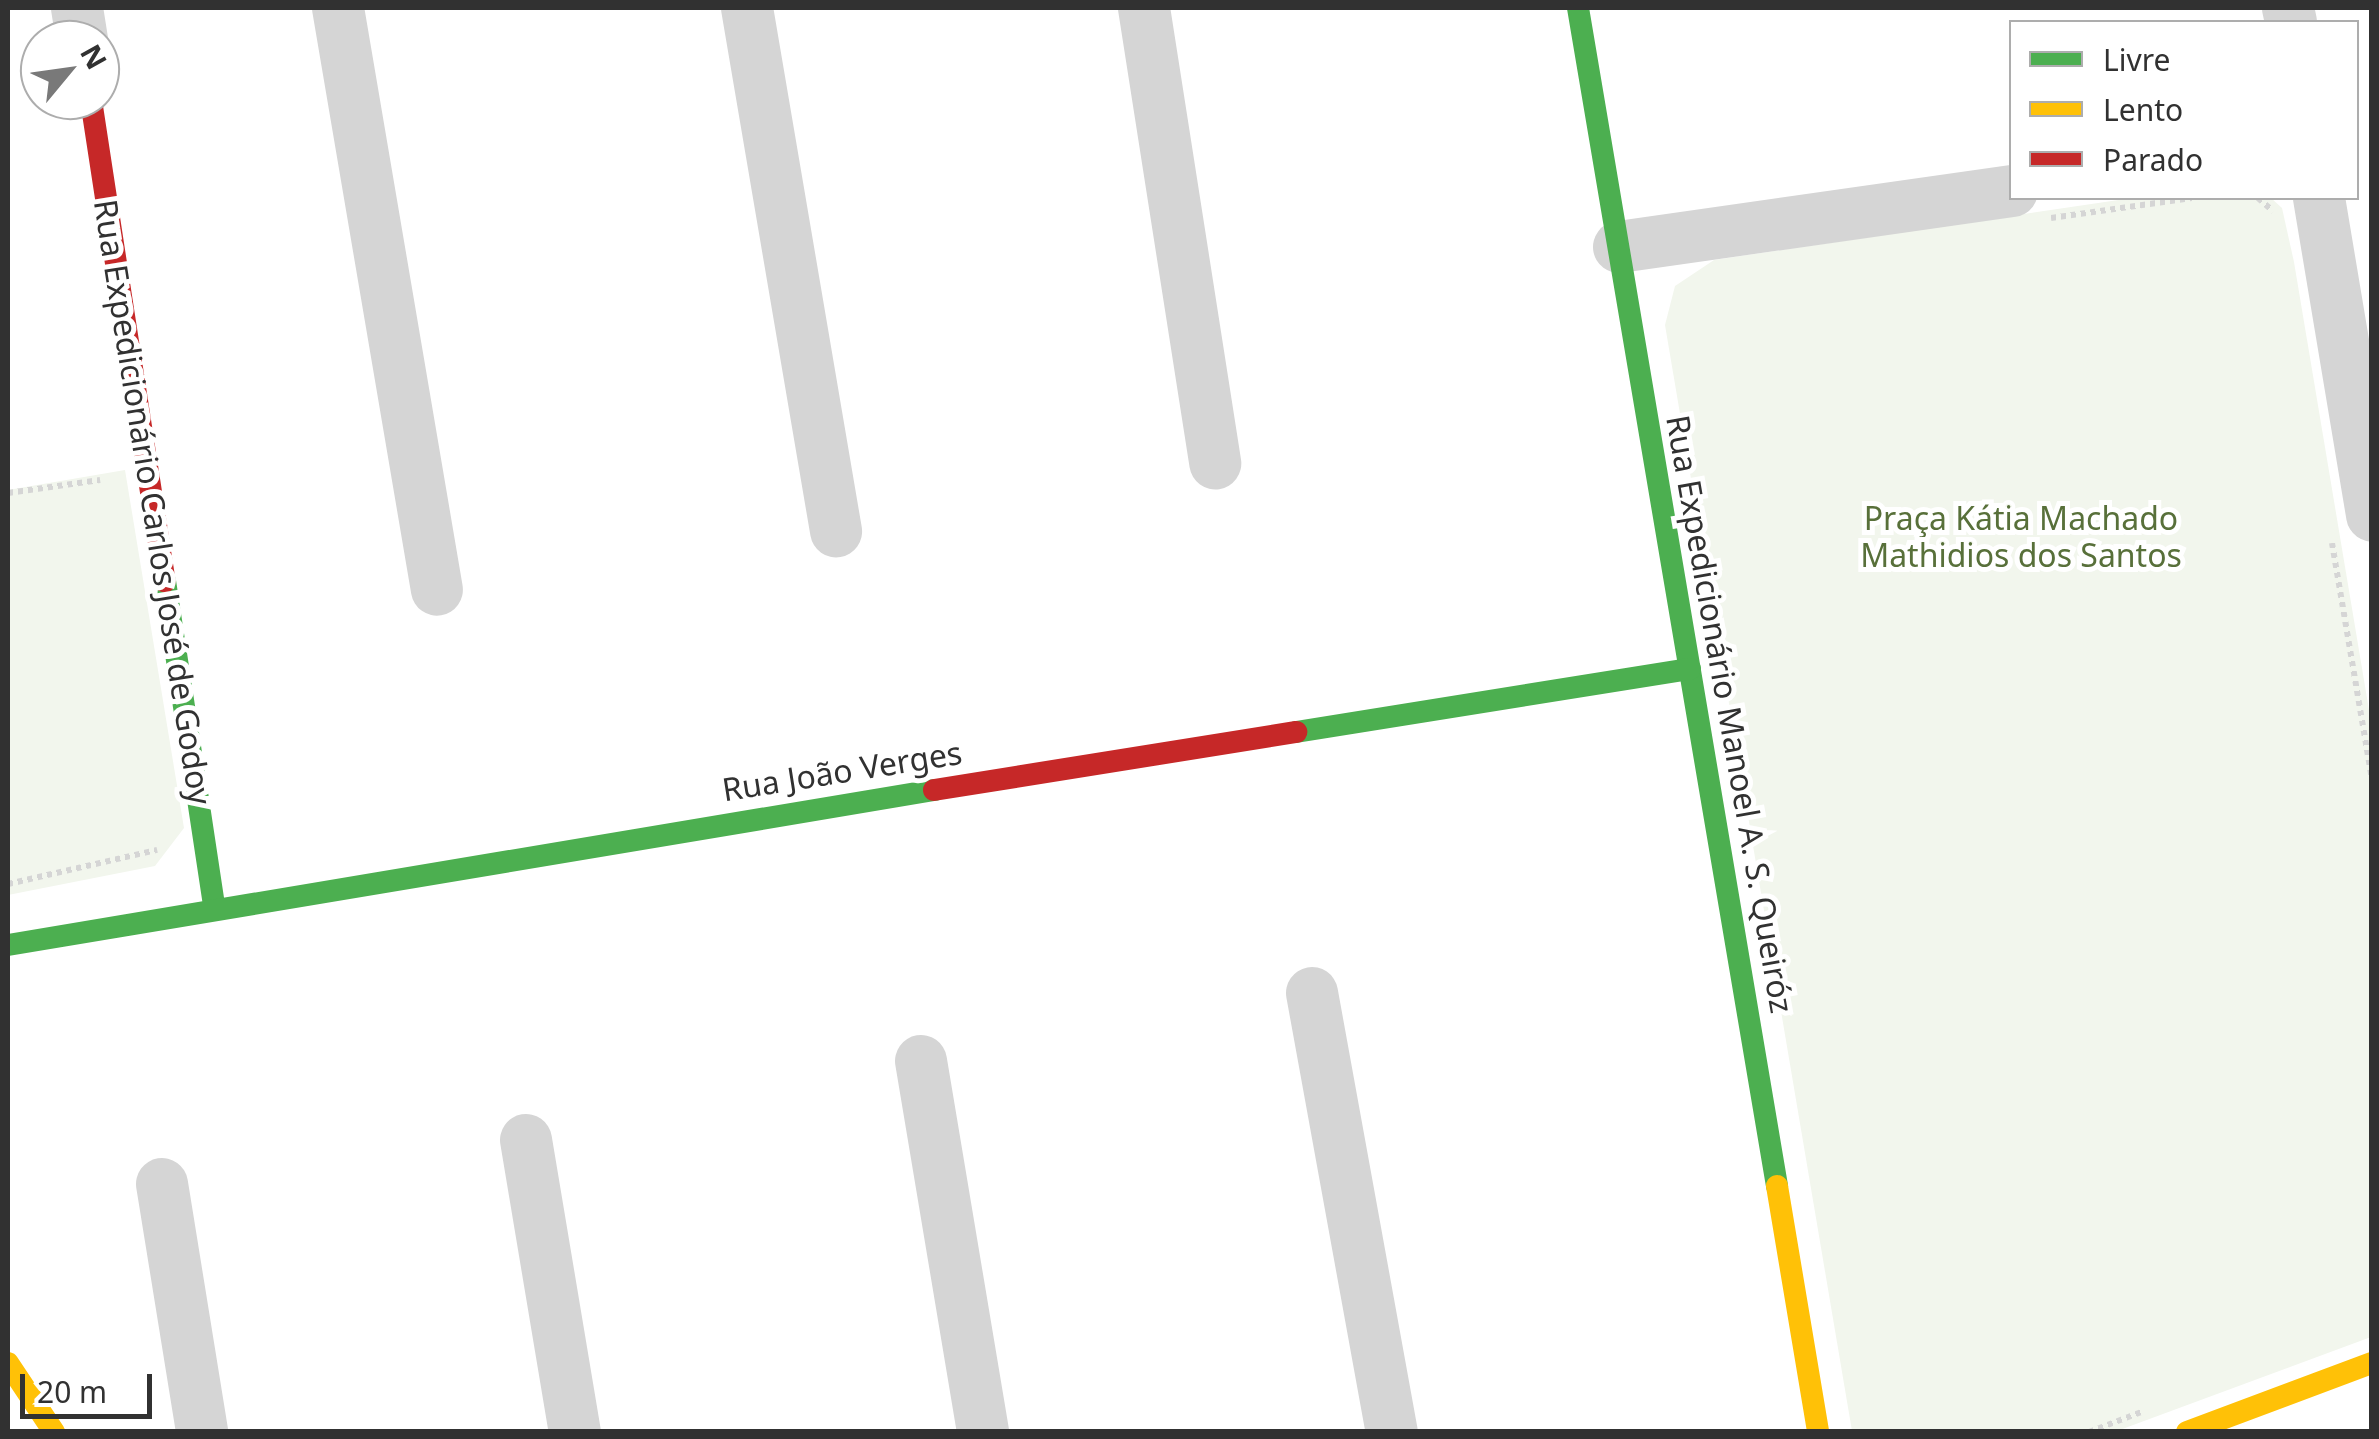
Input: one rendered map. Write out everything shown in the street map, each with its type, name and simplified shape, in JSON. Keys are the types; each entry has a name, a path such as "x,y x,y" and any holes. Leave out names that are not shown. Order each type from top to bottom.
{"street":[{"path":"338,8 437,590"},
{"path":"747,8 836,531"},
{"path":"1144,8 1215,463"},
{"name":"Rua Expedicionário Manoel A. S. Queiróz","path":"1578,8 1818,1432"},
{"name":"Rua Expedicionário Carlos José de Godoy","path":"94,120 214,904"},
{"path":"2320,200 2372,516"},
{"path":"1619,247 2022,206"},
{"name":"Rua João Verges","path":"8,946 214,904 1690,670"},
{"path":"1312,993 1392,1432"},
{"path":"920,1061 982,1432"},
{"path":"526,1140 574,1432"},
{"path":"162,1184 202,1432"},
{"path":"8,1363 54,1432"},
{"path":"2187,1432 2372,1363"}],"path":[{"path":"2022,206 2150,200"},
{"path":"8,493 106,479"},
{"path":"8,884 152,855 164,844"}],"green space":[{"name":"Praça Kátia Machado Mathidios dos Santos","path":"2119,200 2273,200 2282,208 2371,722 2371,1337 2117,1431 1852,1431 1665,325 1675,286 1714,260"},
{"path":"125,470 184,828 155,866 8,895 8,490"}],"traffic: fast":[{"path":"1578,8 1777,1186"},
{"path":"165,581 214,904"},
{"path":"1296,732 1690,669"},
{"path":"8,945 934,790"}],"traffic: slow":[{"path":"1777,1186 1818,1432"},
{"path":"8,1363 54,1432"},
{"path":"2187,1432 2372,1363"}],"traffic: jam":[{"path":"94,120 165,581"},
{"path":"934,790 1296,732"}]}
